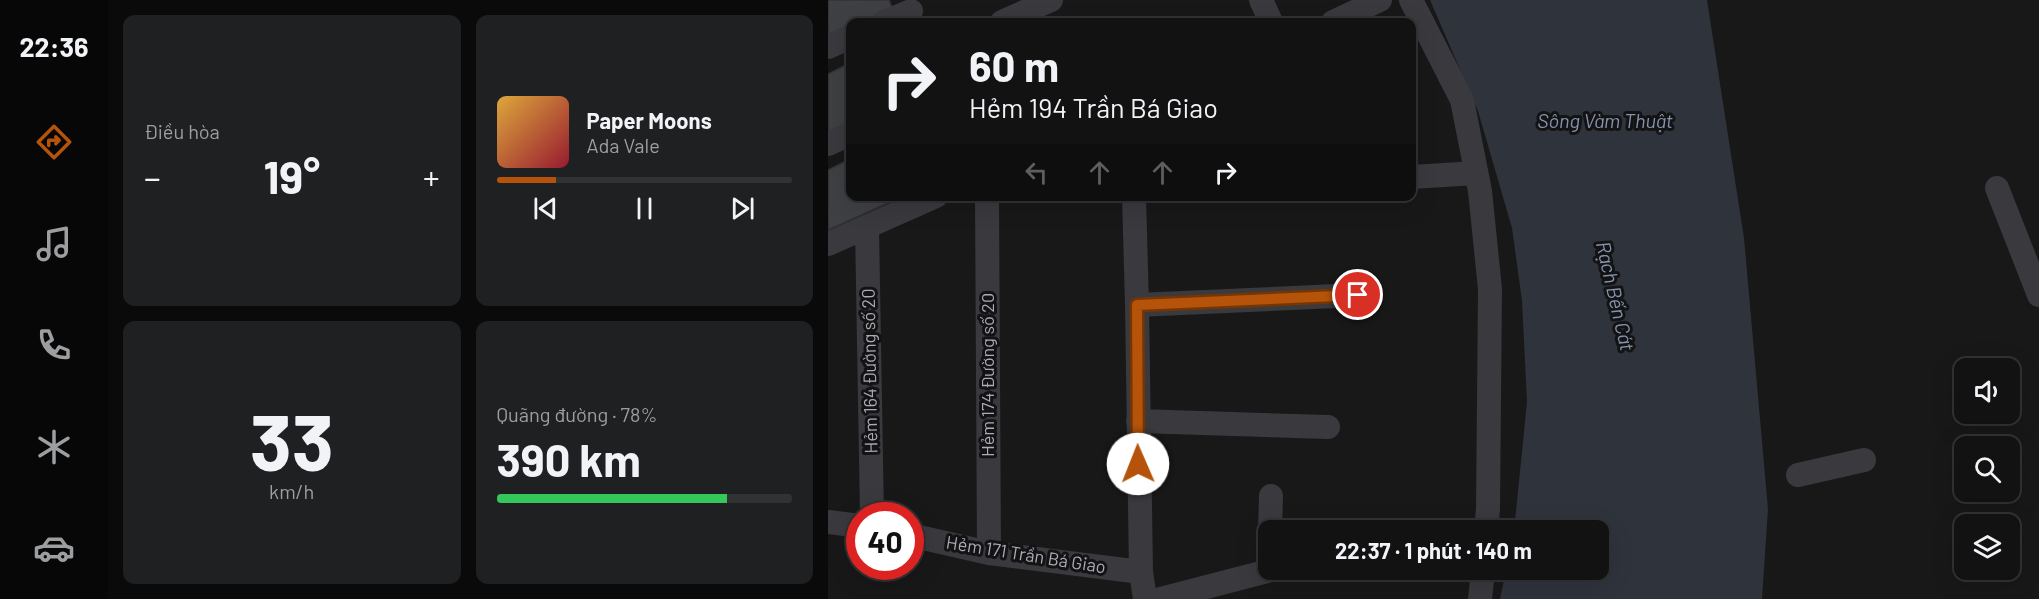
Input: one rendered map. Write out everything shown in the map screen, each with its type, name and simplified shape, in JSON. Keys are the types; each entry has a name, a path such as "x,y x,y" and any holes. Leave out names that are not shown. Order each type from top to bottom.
{"street":[{"path":"1011,18 1051,0"},
{"path":"1261,0 1269,18"},
{"path":"1342,18 1380,0"},
{"path":"1411,0 1462,100 1476,173 1490,289 1487,520"},
{"path":"894,18 911,11"},
{"path":"828,47 846,39"},
{"path":"828,144 846,136"},
{"path":"1416,177 1476,173"},
{"path":"1997,188 2039,296"},
{"path":"828,244 925,201"},
{"name":"Hẻm 174 Đường số 20","path":"987,201 989,553"},
{"path":"1140,201 1137,421 1141,572 1145,599"},
{"name":"Hẻm 164 Đường số 20","path":"867,227 872,502"},
{"path":"1137,305 1358,295"},
{"path":"1137,421 1328,427"},
{"path":"1798,475 1864,460"},
{"path":"1270,520 1271,496"},
{"path":"828,522 846,524"},
{"name":"Hẻm 171 Trần Bá Giao","path":"924,538 989,553 1141,572"},
{"path":"1160,599 1258,574"},
{"path":"1480,599 1482,580"}],"water":[{"name":"Sông Vàm Thuật","path":"1430,0 1707,0 1744,238 1768,509 1762,599 1500,599 1504,580 1609,580 1609,520 1515,520 1527,402 1522,301 1512,228 1478,111"}],"building":[{"path":"828,0 889,0 893,10 874,18 846,18 846,31 828,39"},
{"path":"846,65 846,126 828,134 828,74"},
{"path":"846,161 846,201 892,201 828,230 828,170"}],"route":[{"path":"1138,464 1137,305 1358,295"}],"water label":[{"name":"Rạch Bến Cát","path":"1615,296"}]}
